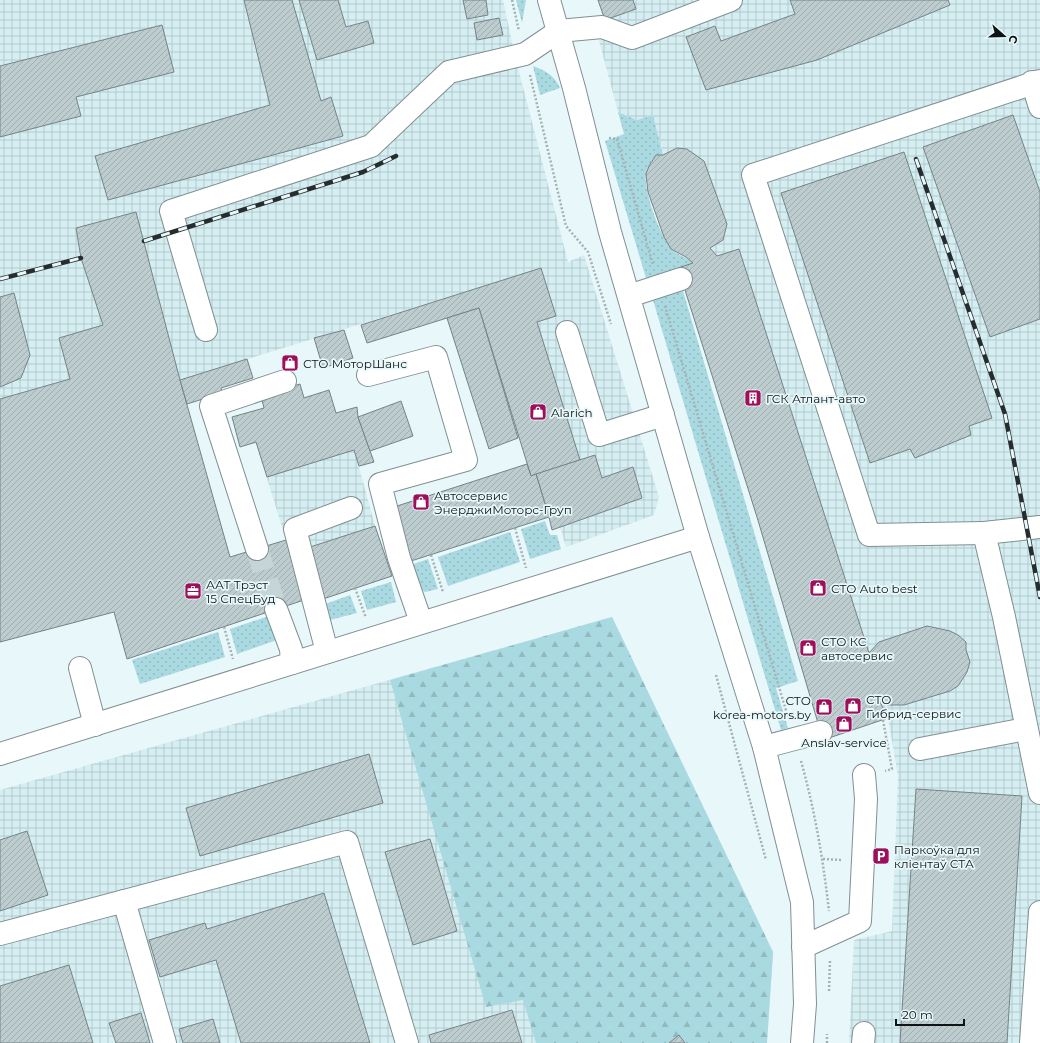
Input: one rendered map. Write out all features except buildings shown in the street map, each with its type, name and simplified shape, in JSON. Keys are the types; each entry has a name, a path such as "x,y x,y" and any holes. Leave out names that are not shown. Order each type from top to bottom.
{"street":[{"path":"549,0 559,31 610,232 698,537 764,747 802,902 805,1004 802,1043"},
{"path":"206,330 171,210 371,146 449,72 525,54 559,31 602,27 632,38 731,0"},
{"path":"1040,107 1036,82 753,175 868,535 984,532 1040,527"},
{"path":"629,296 681,279"},
{"path":"567,332 599,435 663,415"},
{"path":"368,375 436,357 466,460 380,484 400,558 421,622"},
{"path":"257,549 211,406 285,381"},
{"path":"327,652 294,529 351,508"},
{"path":"984,532 1004,617 1040,793"},
{"path":"1,748 95,724 698,537"},
{"path":"276,609 291,650 292,663"},
{"path":"80,668 95,724"},
{"path":"920,749 1026,729"},
{"path":"764,747 821,732"},
{"path":"803,947 860,921 866,799 864,775"},
{"path":"0,934 347,842 407,1043"},
{"path":"124,901 165,1043"},
{"path":"1031,1043 1040,912"}],"path":[{"path":"512,0 566,226 588,252 612,326"},
{"path":"617,139 659,286 795,739 816,816 824,859 831,934 829,996"},
{"path":"515,528 527,571"},
{"path":"431,555 445,599"},
{"path":"355,588 369,624"},
{"path":"224,627 233,661"},
{"path":"714,668 769,868"},
{"path":"883,720 892,769"},
{"path":"827,1043 828,1027"}],"shaded area":[{"path":"0,0 503,0 515,56 568,262 584,255 659,497 654,515 566,547 560,527 552,530 535,474 531,476 474,289 180,380 230,557 286,540 256,443 240,447 232,417 329,390 336,413 357,407 358,417 374,462 359,467 375,526 392,576 323,599 321,593 127,659 114,612 0,642"},
{"path":"598,0 1040,0 1040,1043 849,1043 854,940 892,931 898,776 888,718 821,732 757,517 678,268 692,263 686,257 671,249 664,237 648,192 646,174 649,166 656,155 663,154 653,115 637,120 618,112 598,37 605,20"},
{"path":"612,617 773,952 767,1043 0,1043 0,790"}],"green space":[{"path":"516,0 526,0 522,23"},
{"path":"533,66 549,74 560,88 540,95"},
{"path":"618,112 637,120 653,115 663,155 656,155 650,164 646,174 647,190 657,223 666,241 672,250 693,263 646,278 605,141 624,134"},
{"path":"683,291 798,681 776,688 788,728 781,730 653,300"},
{"path":"545,521 550,535 557,535 561,549 530,559 521,529"},
{"path":"510,532 520,562 448,586 438,557"},
{"path":"428,559 438,589 425,592 417,585 411,565"},
{"path":"391,582 396,602 367,610 361,591"},
{"path":"350,595 357,613 326,621 320,606"},
{"path":"272,615 280,639 237,654 230,629"},
{"path":"612,617 773,952 767,1043 536,1043 523,1000 486,1007 390,680"},
{"path":"218,632 225,657 140,684 132,660"}],"tunnel":[{"path":"257,549 276,609"}],"railway":[{"path":"144,241 363,172 396,156"},
{"path":"916,159 1005,414 1040,597"},
{"path":"0,279 81,258"}],"place":[{"name":"СТО МоторШанс","path":"290,363"},
{"name":"ГСК Атлант-авто","path":"753,398"},
{"name":"Alarich","path":"538,412"},
{"name":"Автосервис ЭнерджиМоторс-Груп","path":"421,502"},
{"name":"СТО Auto best","path":"818,588"},
{"name":"ААТ Трэст 15 СпецБуд","path":"193,591"},
{"name":"СТО КС автосервис","path":"808,648"},
{"name":"СТО Гибрид-сервис","path":"853,706"},
{"name":"СТО korea-motors.by","path":"824,707"},
{"name":"Anslav-service","path":"844,724"},
{"name":"Паркоўка для кліентаў СТА","path":"881,856"}]}
